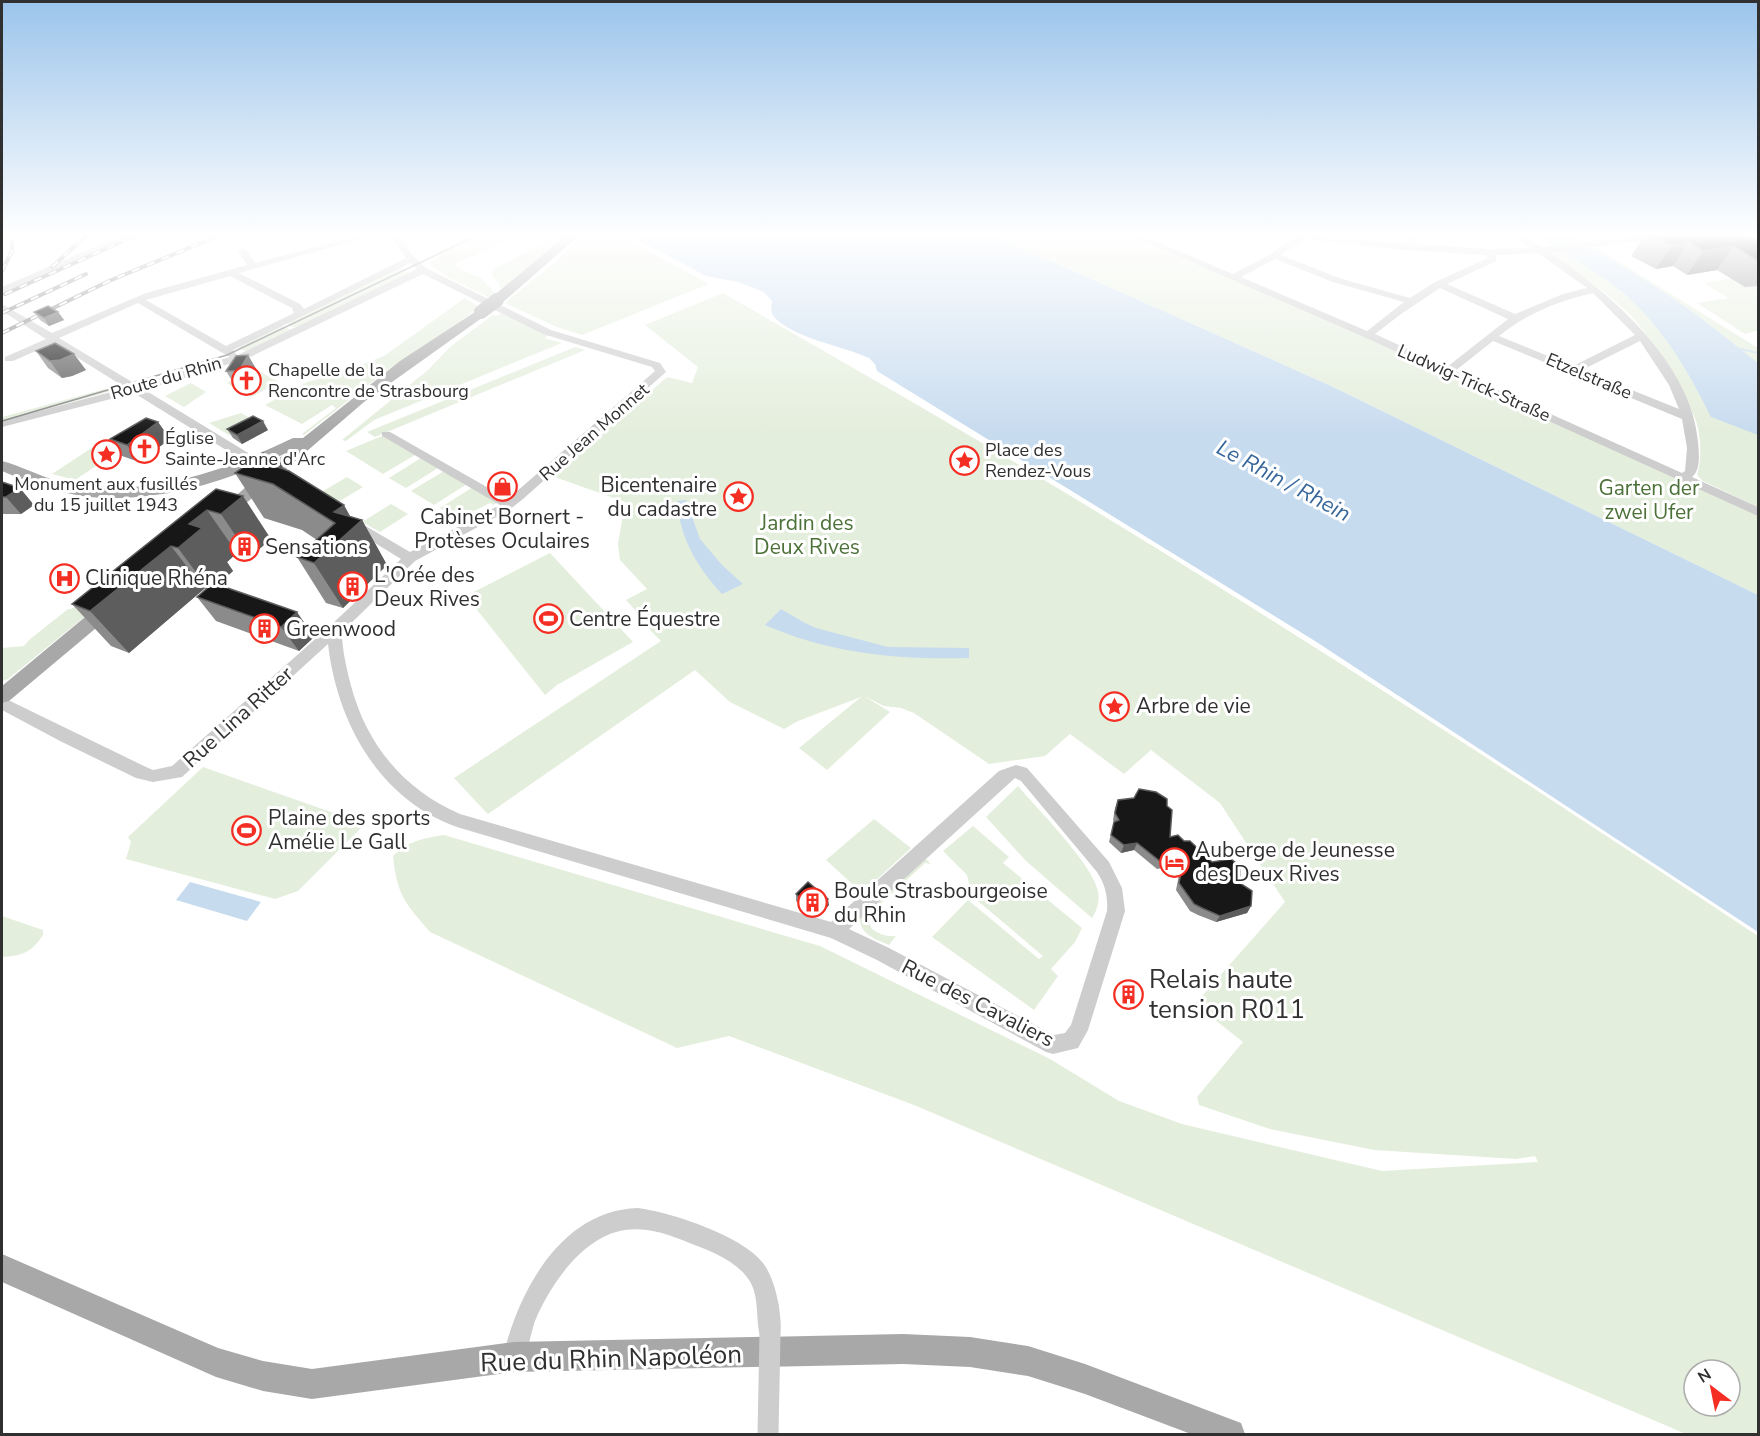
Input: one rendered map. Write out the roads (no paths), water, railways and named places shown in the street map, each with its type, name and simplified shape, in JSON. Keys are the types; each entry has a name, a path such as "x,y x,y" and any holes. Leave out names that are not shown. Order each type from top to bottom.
{"main road":[{"path":"448,337 424,365 218,524 258,485 282,474 324,427 407,363 448,337 497,300"},
{"path":"2,466 58,486 92,491 128,492 191,483 254,462 324,427"},
{"path":"119,500 183,492 282,474"},
{"path":"2,478 54,495 90,500 161,499 236,484 258,485"},
{"path":"2,703 88,641 124,602"},
{"name":"Rue du Rhin Napoléon","path":"2,1268 216,1362 263,1376 312,1384 514,1357 903,1349 970,1352 1028,1361 1085,1378 1230,1434"}],"street":[{"path":"9,359 139,300 225,350 235,359"},
{"path":"284,300 296,306 300,311 299,315"},
{"name":"Route du Rhin","path":"225,350 329,300"},
{"name":"Route du Rhin","path":"2,424 235,359 360,300"},
{"name":"Rue Jean Monnet","path":"410,558 508,504 593,434 659,375 661,370 651,363 548,332 484,300"},
{"name":"Ludwig-Trick-Straße","path":"1290,300 1758,512"},
{"path":"1474,300 1515,318"},
{"path":"1448,371 1515,318 1557,300"},
{"path":"1607,300 1643,335 1669,376 1688,417 1695,443 1690,472 1685,477"},
{"path":"1368,335 1410,301"},
{"path":"2,307 254,462 282,474"},
{"path":"1574,370 1643,335"},
{"name":"Etzelstraße","path":"1490,336 1688,417"},
{"name":"Route du Rhin","path":"2,416 121,382"},
{"path":"386,434 508,504"},
{"path":"341,517 410,558"},
{"name":"Rue Lina Ritter","path":"2,703 65,737 142,773 153,776 167,775 184,766 335,630 410,558"},
{"name":"Rue des Cavaliers","path":"335,630 334,642 344,694 353,716 366,741 384,767 405,790 424,804 457,820 834,931 883,954 1053,1045 1065,1044 1076,1036 1116,911 1116,900 1112,882 1103,867 1024,772 1018,770 1008,774 834,931"},
{"path":"514,1357 516,1344 540,1288 573,1246 600,1227 634,1218 685,1230 745,1257 754,1267 767,1290 770,1334 768,1434"}],"water":[{"name":"Le Rhin / Rhein","path":"1138,300 1329,385 1758,595 1758,932 1315,641 877,371 875,364 869,358 808,337 786,326 773,315 772,301"},
{"path":"1631,300 1675,300 1758,363 1758,435 1711,417 1676,354 1643,311"},
{"path":"686,500 700,539 722,565 743,584 722,594 705,573 691,551 682,527 677,501"},
{"path":"781,609 816,628 888,647 969,648 969,658 891,656 815,643 765,625"},
{"path":"190,882 261,902 247,921 176,900"}],"waterway":[{"path":"1740,349 1758,353"}],"tram line":[{"path":"2,421 227,355 342,300"}],"railway":[{"path":"2,313 30,300"},
{"path":"2,333 70,300"}],"place":[{"name":"Chapelle de la Rencontre de Strasbourg","path":"247,380"},
{"name":"Église Sainte-Jeanne d'Arc","path":"144,448"},
{"name":"Monument aux fusillés du 15 juillet 1943","path":"106,455"},
{"name":"Place des Rendez-Vous","path":"964,460"},
{"name":"Cabinet Bornert - Protèses Oculaires","path":"502,486"},
{"name":"Bicentenaire du cadastre","path":"738,497"},
{"name":"Sensations","path":"244,547"},
{"name":"Clinique Rhéna","path":"64,578"},
{"name":"L'Orée des Deux Rives","path":"353,587"},
{"name":"Centre Équestre","path":"548,619"},
{"name":"Greenwood","path":"265,629"},
{"name":"Arbre de vie","path":"1115,706"},
{"name":"Plaine des sports Amélie Le Gall","path":"247,830"},
{"name":"Auberge de Jeunesse des Deux Rives","path":"1174,862"},
{"name":"Boule Strasbourgeoise du Rhin","path":"813,903"},
{"name":"Relais haute tension R011","path":"1128,994"}],"park label":[{"name":"Garten der zwei Ufer","path":"1649,500"},
{"name":"Jardin des Deux Rives","path":"807,535"}]}
